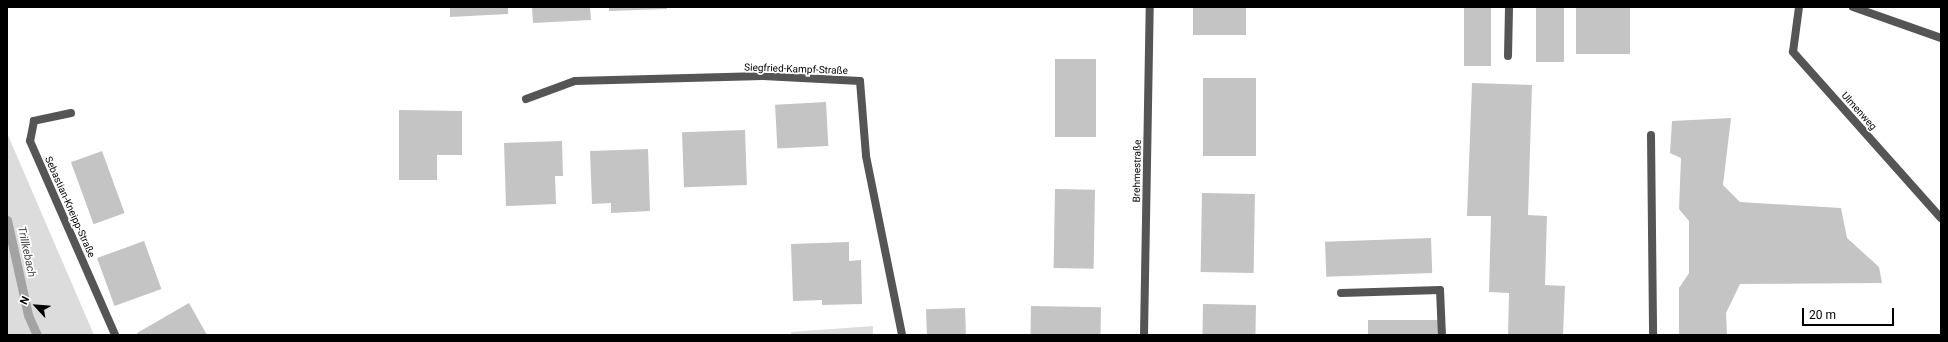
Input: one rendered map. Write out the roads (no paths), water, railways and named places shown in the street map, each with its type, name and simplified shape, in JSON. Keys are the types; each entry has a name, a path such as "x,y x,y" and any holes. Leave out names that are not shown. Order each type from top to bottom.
{"street":[{"name":"Brehmestraße","path":"1144,335 1150,7"},
{"path":"1508,56 1509,7"},
{"name":"Ulmenweg","path":"1799,7 1793,52 1941,218"},
{"path":"1853,7 1941,38"},
{"name":"Siegfried-Kampf-Straße","path":"526,99 575,81 763,76 860,81 866,156 902,335"},
{"name":"Sebastian-Kneipp-Straße","path":"71,113 34,122 30,141 116,335"},
{"path":"1651,135 1653,335"},
{"path":"1341,293 1440,290 1442,335"}],"waterway":[{"name":"Trillkebach","path":"7,220 28,315 37,335"}]}
